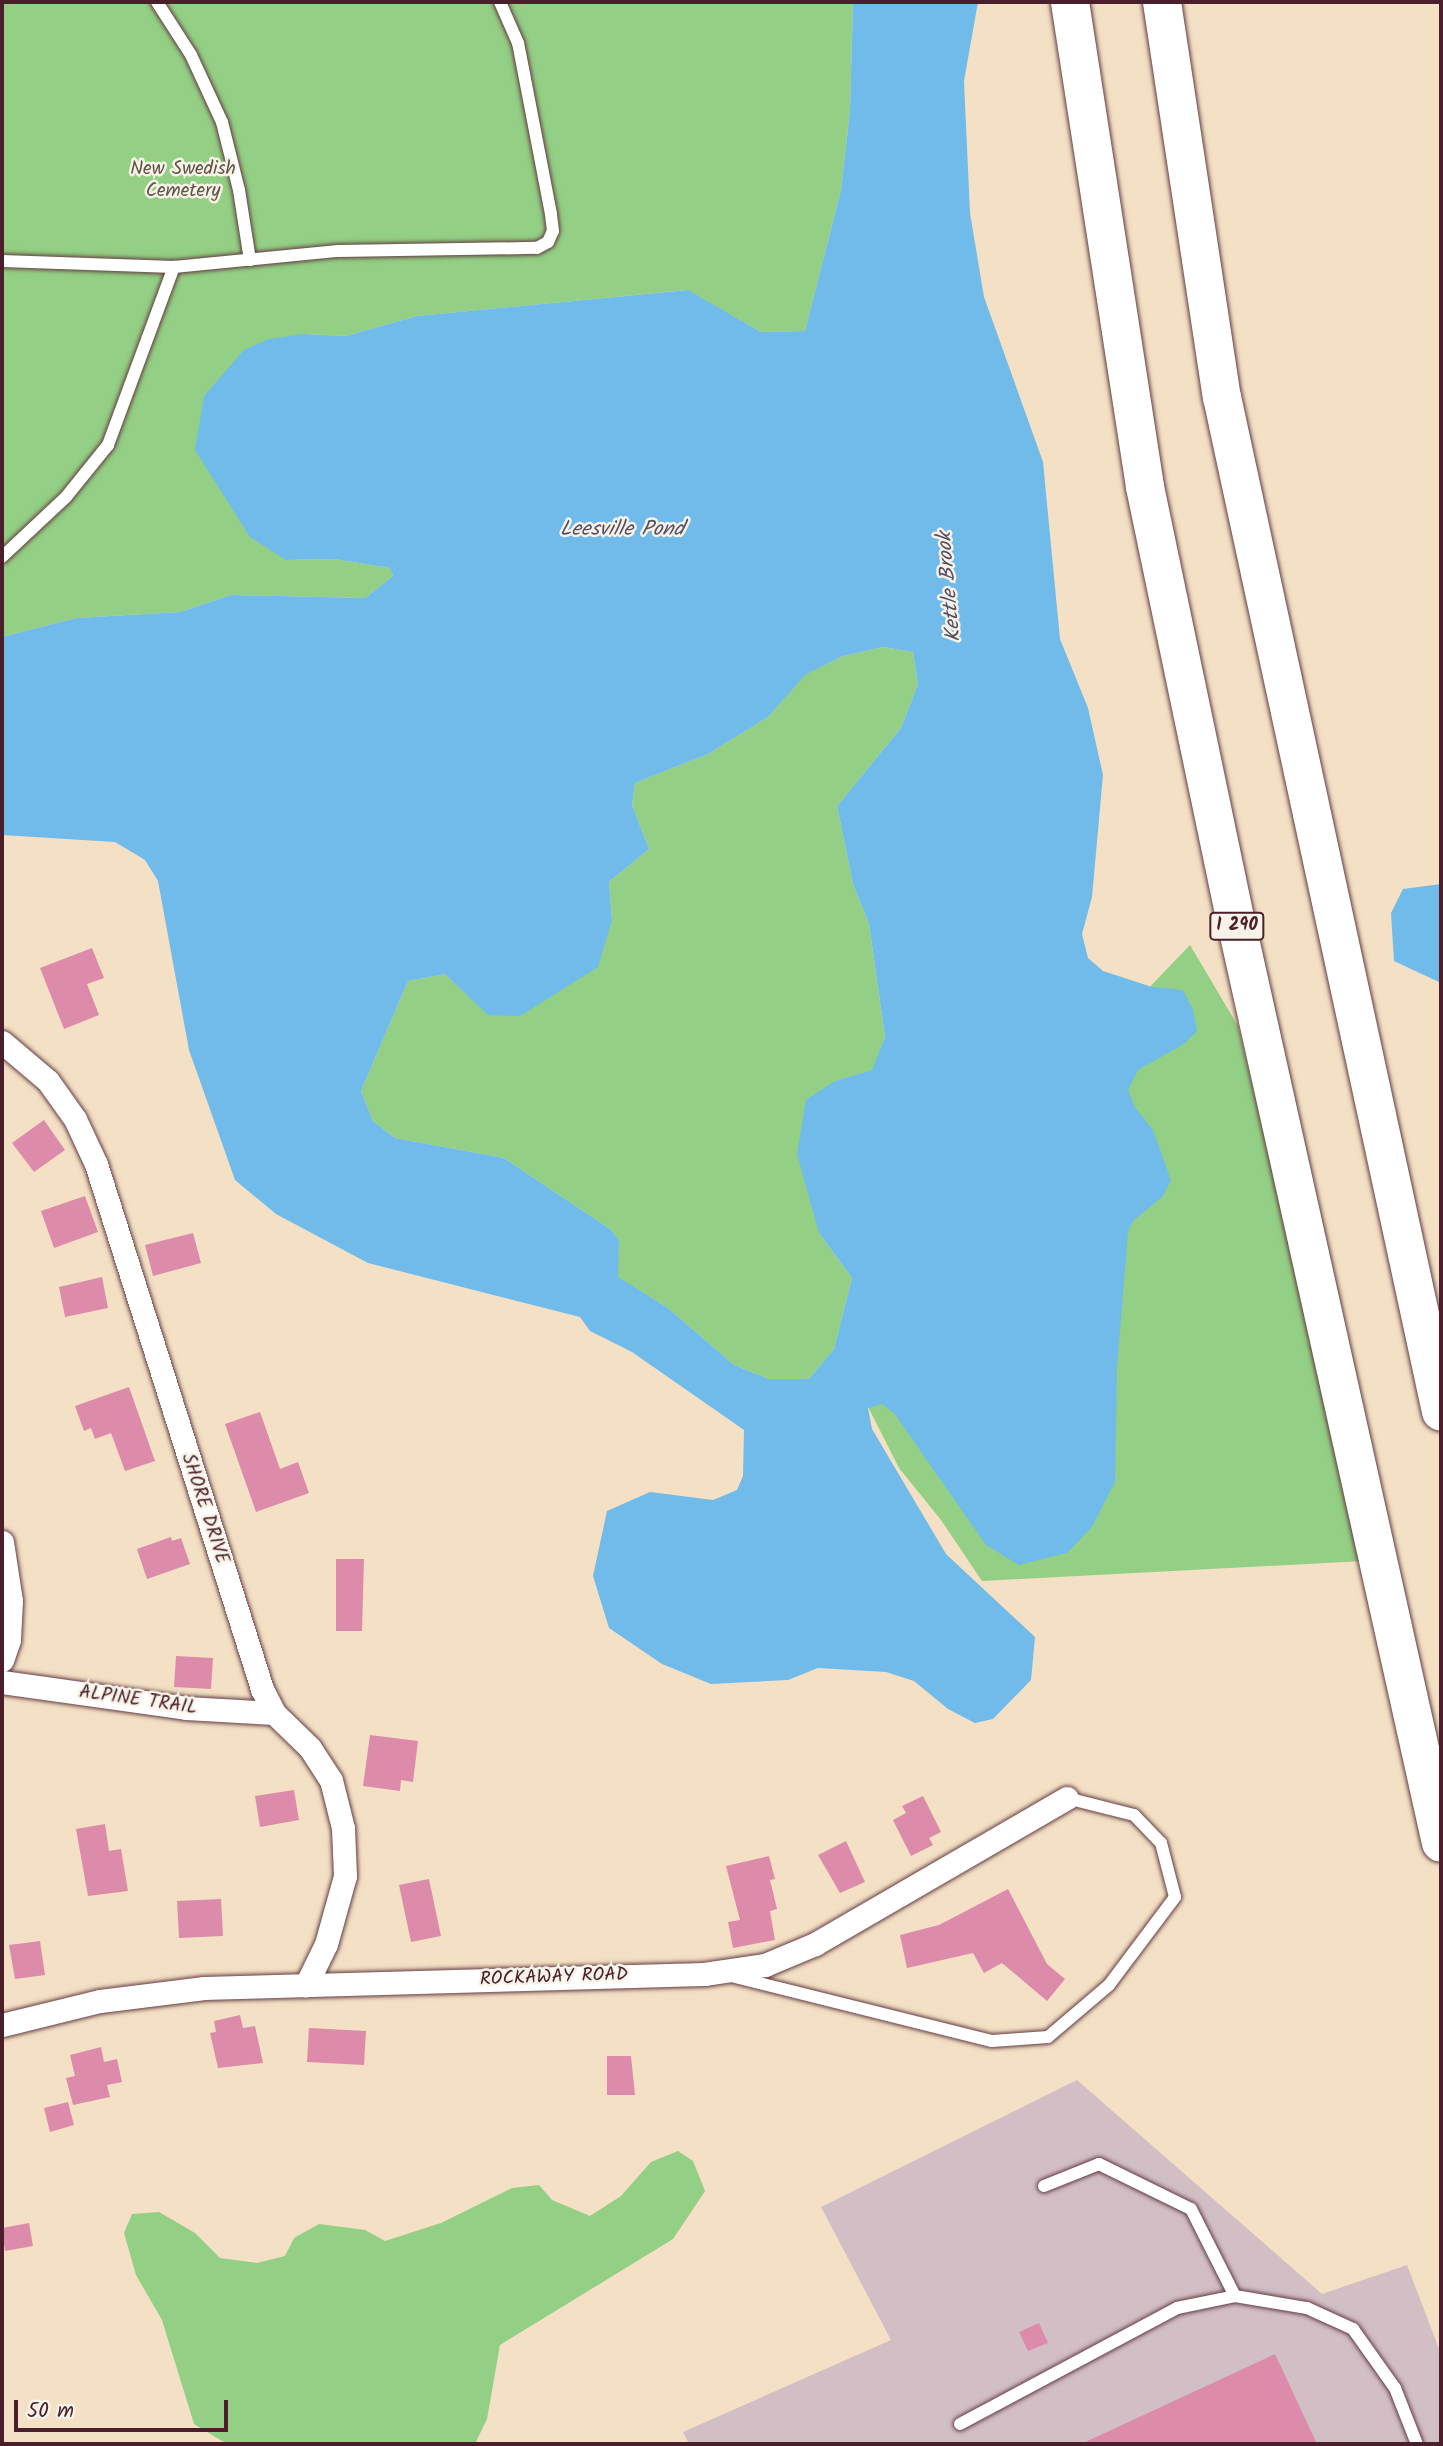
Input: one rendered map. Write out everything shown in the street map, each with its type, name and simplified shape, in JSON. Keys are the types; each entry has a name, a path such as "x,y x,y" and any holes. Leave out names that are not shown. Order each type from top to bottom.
{"highway":[{"name":"I 290","path":"1070,2 1145,487 1441,1843"},
{"path":"1162,2 1222,397 1441,1412"}],"street":[{"name":"SHORE DRIVE","path":"2,1042 48,1081 75,1118 96,1164 262,1689 274,1713 310,1748 331,1780 346,1848 341,1901 306,1985"},
{"path":"2,1542 11,1614 2,1660"},
{"name":"ALPINE TRAIL","path":"2,1682 197,1709 274,1713"},
{"name":"ROCKAWAY ROAD","path":"2,2025 152,1992 716,1972 792,1956 1067,1798"}],"lane":[{"path":"157,2 191,55 222,122 239,190 250,260"},
{"path":"2,261 174,268 338,251 519,250 548,242 552,231 551,214 517,43 500,2"},
{"path":"2,556 66,497 108,444 174,268"},
{"path":"716,1972 992,2041 1048,2037 1109,1985 1175,1897 1161,1843 1134,1815 1067,1798"},
{"path":"1044,2186 1099,2164 1191,2209 1235,2296"},
{"path":"960,2424 1177,2308 1235,2296 1307,2308 1353,2329 1395,2388 1417,2444"}],"shaded area":[{"path":"1077,2080 1322,2294 1407,2265 1441,2354 1441,2444 689,2444 683,2432 891,2340 821,2207"}],"green space":[{"name":"New Swedish Cemetery","path":"2,2 853,2 850,110 841,190 805,331 761,332 687,290 417,316 346,336 304,334 286,560 334,559 390,568 393,576 365,598 231,595 180,612 76,618 2,637"},
{"path":"883,647 913,652 918,684 901,728 837,806 853,884 869,924 885,1037 873,1070 835,1081 819,1233 852,1278 834,1349 809,1379 769,1379 734,1365 668,1308 617,1277 619,1240 610,1229 504,1158 395,1138 373,1121 361,1091 408,981 445,974 488,1014 612,920 609,882 649,849 632,805 635,783 708,754 768,717 804,675 843,656"},
{"path":"1190,945 1238,1026 1330,1404 1363,1561 982,1581 941,1520 899,1468 858,1387 1096,1043"},
{"path":"678,2151 693,2161 705,2191 673,2239 500,2345 487,2419 475,2444 227,2444 194,2424 162,2320 136,2275 124,2233 132,2214 159,2212 195,2233 220,2258 257,2263 285,2256 294,2238 319,2224 365,2230 385,2241 441,2223 512,2188 539,2185 552,2200 590,2216 621,2196 651,2162"}],"water":[{"name":"Leesville Pond","path":"853,2 978,2 964,81 970,213 984,297 1043,462 1060,639 1088,708 1103,775 1092,897 1082,934 1088,958 1103,971 1152,987 1183,990 1193,1010 1197,1031 1184,1044 1138,1070 1128,1090 1135,1107 1153,1130 1171,1180 1163,1196 1133,1221 1128,1232 1117,1368 1115,1482 1092,1527 1067,1553 1019,1565 986,1545 894,1413 882,1404 868,1408 872,1429 946,1554 1035,1637 1031,1680 993,1719 975,1723 948,1709 914,1681 886,1672 818,1668 788,1680 711,1684 662,1664 609,1628 593,1576 607,1511 650,1492 713,1500 737,1490 743,1476 744,1430 632,1352 590,1331 580,1317 368,1263 276,1214 235,1180 189,1050 158,881 145,860 115,842 2,835 2,637 76,618 180,612 231,595 365,598 393,576 390,568 334,559 286,560 250,537 195,450 204,396 244,350 269,339 304,334 346,336 417,316 688,290 761,332 805,331 841,190 850,110","holes":["883,647 913,652 918,684 901,728 837,806 853,884 869,924 885,1037 872,1070 835,1081 806,1100 797,1154 819,1233 852,1278 834,1349 809,1379 769,1379 734,1365 668,1308 618,1277 619,1240 610,1229 504,1158 395,1138 373,1121 361,1091 408,981 445,974 488,1015 520,1016 598,967 612,920 609,882 649,849 632,805 635,783 708,754 768,717 805,675 843,656"]},
{"path":"1441,884 1441,983 1394,961 1391,913 1403,889"}],"building":[{"path":"92,948 104,978 87,984 99,1015 64,1029 40,968"},
{"path":"44,1120 65,1150 34,1172 12,1143"},
{"path":"85,1196 98,1232 54,1248 41,1211"},
{"path":"193,1233 201,1263 153,1276 145,1245"},
{"path":"102,1277 108,1308 65,1317 59,1287"},
{"path":"129,1387 155,1461 125,1471 111,1433 95,1439 91,1428 84,1431 75,1406"},
{"path":"260,1412 280,1469 298,1462 309,1493 256,1512 225,1424"},
{"path":"171,1537 172,1541 181,1538 190,1564 147,1579 137,1549"},
{"path":"336,1559 364,1559 362,1631 336,1631"},
{"path":"176,1656 213,1658 211,1689 174,1687"},
{"path":"370,1735 418,1741 413,1782 401,1780 400,1791 363,1786"},
{"path":"294,1790 299,1820 260,1827 255,1796"},
{"path":"923,1796 941,1832 929,1838 933,1845 911,1856 893,1820 906,1813 902,1806"},
{"path":"105,1824 109,1851 121,1849 128,1891 88,1896 76,1829"},
{"path":"846,1841 865,1882 840,1893 818,1855"},
{"path":"769,1856 775,1879 770,1880 777,1909 770,1911 775,1940 733,1948 728,1922 740,1920 726,1866"},
{"path":"429,1879 441,1936 411,1942 399,1885"},
{"path":"1008,1889 1047,1964 1065,1979 1047,2001 1002,1963 984,1973 973,1953 907,1968 900,1935 939,1925"},
{"path":"221,1899 223,1936 179,1938 177,1901"},
{"path":"40,1941 45,1975 15,1979 9,1945"},
{"path":"240,2015 243,2028 255,2026 263,2063 218,2068 210,2033 216,2032 214,2021"},
{"path":"309,2028 366,2031 364,2065 307,2062"},
{"path":"101,2047 104,2062 117,2059 122,2082 107,2085 110,2097 73,2105 66,2078 75,2076 70,2055"},
{"path":"607,2056 631,2056 635,2095 607,2095"},
{"path":"68,2102 74,2125 50,2132 44,2108"},
{"path":"29,2223 33,2246 5,2251 2,2228"},
{"path":"1039,2323 1048,2343 1028,2351 1019,2332"},
{"path":"1275,2354 1317,2444 1081,2444"}],"water label":[{"name":"Kettle Brook","path":"950,587"}]}
